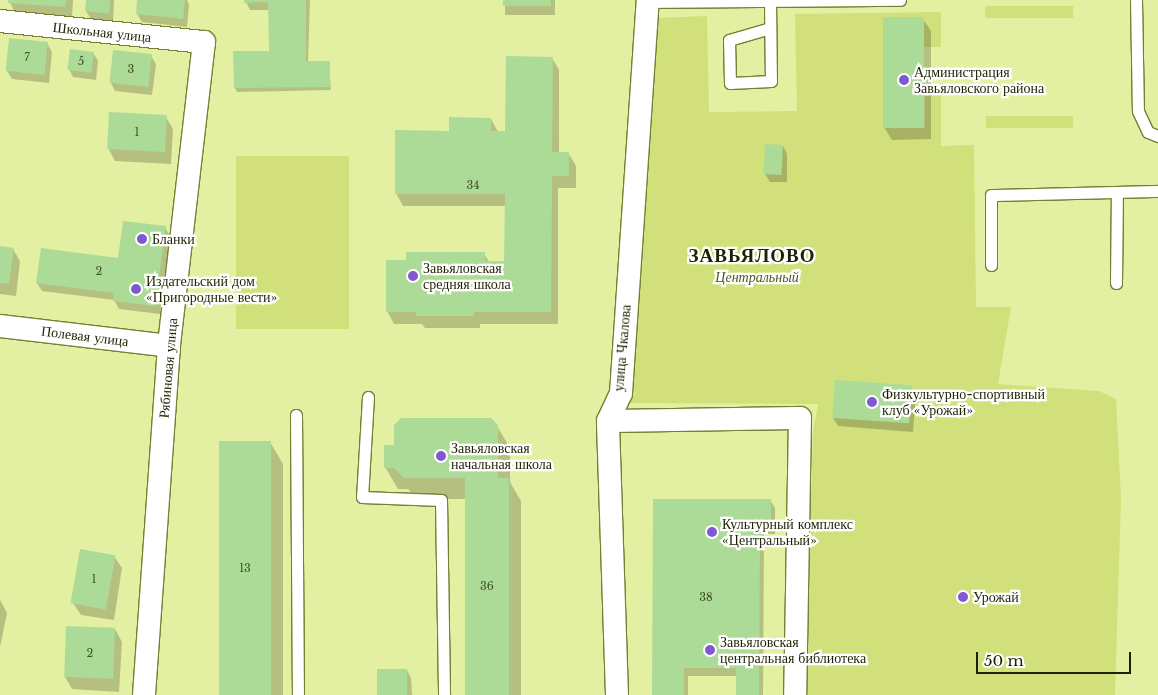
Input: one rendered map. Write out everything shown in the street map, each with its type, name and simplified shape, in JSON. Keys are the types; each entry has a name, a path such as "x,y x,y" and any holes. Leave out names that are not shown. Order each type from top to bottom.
{"street":[{"name":"улица Чкалова","path":"617,695 608,421 621,393 648,1"},
{"name":"Школьная улица","path":"0,21 204,42"},
{"name":"Рябиновая улица","path":"144,695 169,346 204,42"},
{"name":"Полевая улица","path":"0,326 169,346"},
{"path":"608,421 800,418 795,695"}],"lane":[{"path":"770,0 771,81 730,83 729,40 770,28"},
{"path":"648,1 900,0"},
{"path":"1136,0 1138,111 1148,132 1158,136"},
{"path":"991,265 991,195 1158,191"},
{"path":"1116,283 1117,192"},
{"path":"368,397 362,497 441,500 444,695"},
{"path":"296,415 298,695"}],"green space":[{"path":"985,6 1073,6 1073,18 985,18"},
{"name":"Центральный","path":"941,12 941,47 924,47 924,17 883,18 883,128 925,127 925,88 941,88 941,146 974,145 976,307 1011,307 998,384 1099,391 1116,399 1121,499 1115,695 805,695 813,432 818,404 629,403 654,18 707,16 709,112 797,111 795,14"},
{"path":"986,116 1073,116 1073,128 986,128"},
{"path":"236,156 349,156 349,329 236,329"}],"building":[{"path":"8,0 66,0 65,7 8,3"},
{"path":"86,0 110,0 109,14 85,11"},
{"path":"137,0 185,0 183,19 136,14"},
{"path":"244,0 306,0 306,61 330,61 330,87 234,88 233,51 269,51 268,2 244,3"},
{"path":"503,0 551,0 551,6 503,6"},
{"name":"Администрация Завьяловского района","path":"883,17 924,17 924,128 883,128"},
{"path":"9,38 48,42 44,75 6,71"},
{"path":"70,49 94,52 91,73 67,70"},
{"path":"113,50 152,54 148,87 110,83"},
{"path":"506,56 553,57 552,152 569,152 569,176 552,176 551,312 474,312 474,316 416,316 416,312 386,312 386,260 406,260 406,252 485,252 485,261 504,261 505,194 395,194 395,130 449,131 449,117 491,118 491,131 505,131"},
{"path":"109,112 167,115 165,152 107,149"},
{"path":"765,144 783,145 781,175 763,174"},
{"path":"123,221 166,226 155,306 113,301 114,293 36,283 41,248 118,258"},
{"path":"0,246 14,248 9,284 0,283"},
{"name":"Физкультурно-спортивный клуб «Урожай»","path":"835,380 912,385 909,423 832,418"},
{"path":"401,418 491,418 498,425 498,478 509,478 509,695 465,695 465,478 404,478 394,468 384,468 384,445 394,445 394,425"},
{"path":"219,441 271,441 271,695 219,695"},
{"path":"653,499 771,499 771,526 760,526 759,695 736,695 736,668 684,668 684,695 652,695"},
{"path":"80,549 115,555 106,609 70,603"},
{"path":"66,626 115,628 113,679 64,677"},
{"path":"377,669 407,669 407,695 377,695"}],"place":[{"name":"Администрация Завьяловского района","path":"904,80"},
{"name":"Бланки","path":"142,239"},
{"name":"Завьяловская средняя школа","path":"413,276"},
{"name":"Издательский дом «Пригородные вести»","path":"136,289"},
{"name":"Физкультурно-спортивный клуб «Урожай»","path":"872,402"},
{"name":"Завьяловская начальная школа","path":"441,456"},
{"name":"Культурный комплекс «Центральный»","path":"712,532"},
{"name":"Урожай","path":"963,597"},
{"name":"Завьяловская центральная библиотека","path":"710,650"}],"district":[{"name":"ЗАВЬЯЛОВО","path":"752,256"}]}
